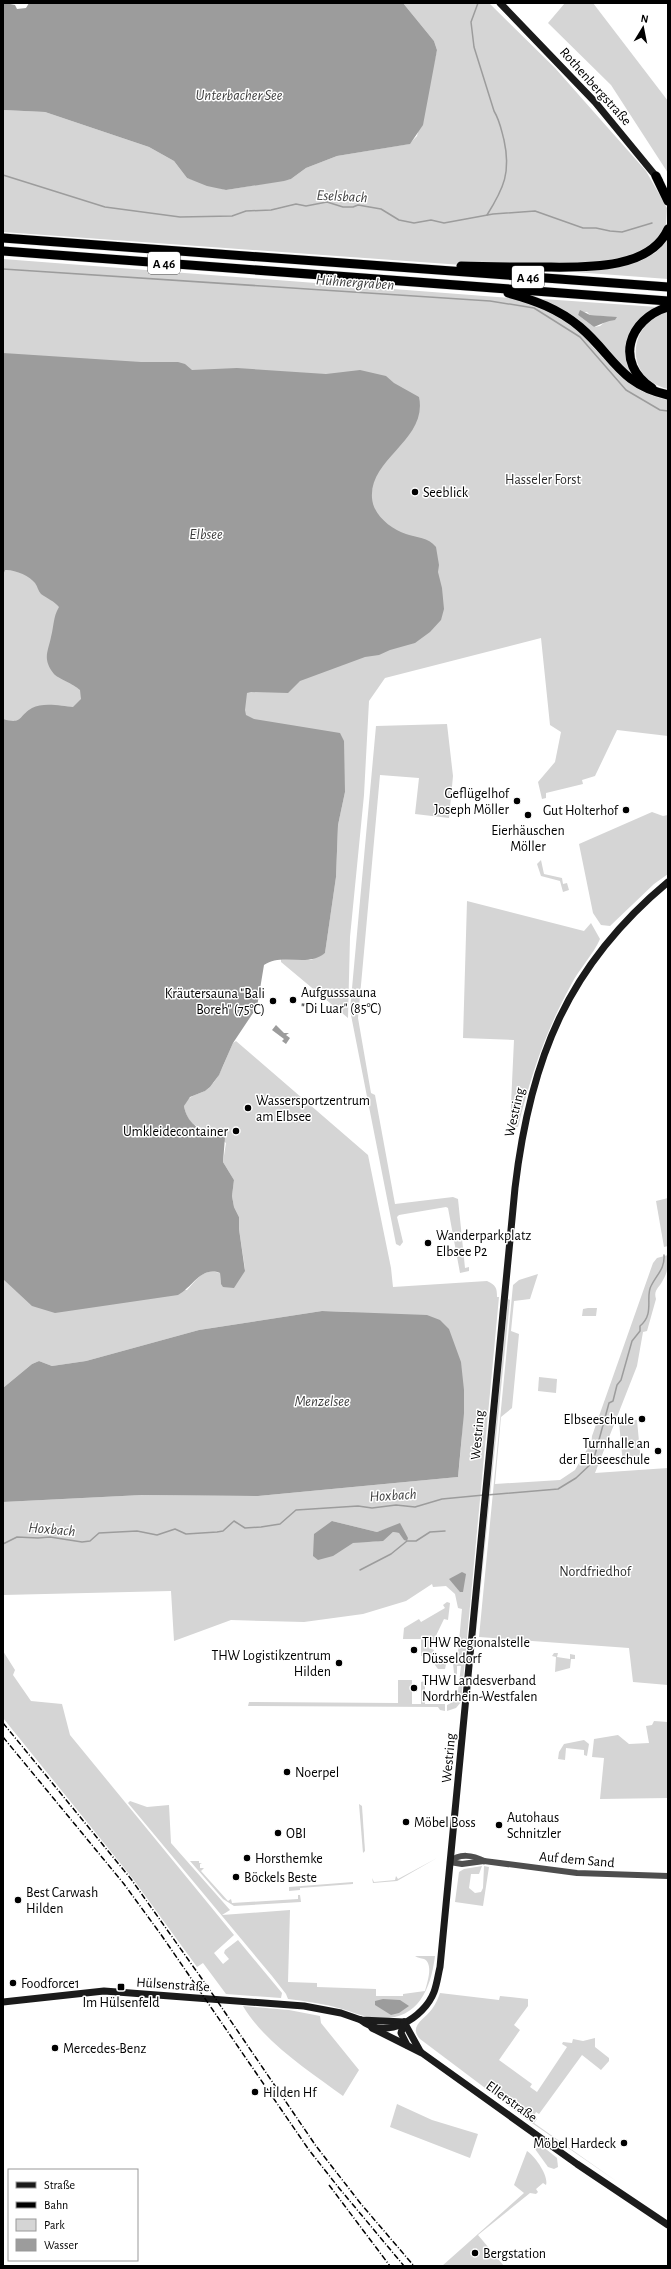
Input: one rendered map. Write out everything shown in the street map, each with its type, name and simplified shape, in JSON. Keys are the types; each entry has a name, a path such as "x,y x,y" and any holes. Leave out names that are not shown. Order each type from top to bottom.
{"highway":[{"path":"656,176 668,201"},
{"path":"416,268 426,263 495,267 586,267 611,264 648,252 661,242 668,229"},
{"name":"A 46","path":"3,238 668,287"},
{"name":"A 46","path":"3,251 668,301"},
{"path":"487,287 528,298 555,310 581,328 623,374 645,389 665,395"},
{"path":"665,395 647,385 635,371 630,344 634,333 647,316 668,308"}],"main road":[{"name":"Rothenbergstraße","path":"500,3 595,102 668,191"},
{"name":"Westring","path":"404,2022 423,2009 434,1992 440,1968 519,1147 536,1077 553,1030 581,976 618,929 668,882"},
{"name":"Hülsenstraße","path":"3,2002 104,1991 285,2004 341,2013 363,2022"},
{"path":"363,2022 404,2022 401,2033 407,2045"},
{"name":"Ellerstraße","path":"363,2022 422,2053 577,2164 668,2226"},
{"name":"Ellerstraße","path":"404,2022 422,2053"}],"street":[{"name":"Auf dem Sand","path":"450,1862 456,1857 462,1856 478,1858 484,1861 577,1873 668,1876"}],"green space":[{"path":"403,3 489,3 555,68 646,171 667,208 666,225 654,245 633,255 597,263 476,266 3,232 3,110 45,112 149,147 174,161 187,178 226,190 291,179 306,168 337,156 409,144 417,136 437,50 434,41"},
{"path":"565,3 593,3 668,101 668,173 611,85 548,23"},
{"path":"668,238 668,279 561,271 633,262 655,253"},
{"name":"Elbsee","path":"3,259 511,298 543,309 565,321 575,328 619,374 637,388 668,400 668,736 617,730 595,776 582,780 583,784 546,793 546,798 542,799 538,782 555,762 561,732 550,725 541,638 385,678 369,701 364,795 350,937 348,1018 281,962 281,959 311,960 325,953 336,877 338,825 345,792 3,829"},
{"path":"543,299 657,307 629,349 646,388 598,344 542,301","holes":["587,312 590,315 611,317 600,326 594,327 578,315 579,313"]},
{"path":"668,311 668,389 654,383 644,374 638,363 636,351 638,339 644,327 654,318"},
{"path":"447,724 453,776 449,818 415,814 419,778 380,775 358,1018 371,1093 375,1095 395,1204 453,1197 458,1199 465,1268 469,1267 469,1271 460,1273 448,1208 446,1207 399,1215 397,1217 403,1242 400,1246 396,1244 350,1010 376,726"},
{"path":"652,812 663,816 668,815 668,874 654,884 610,926 601,925 593,913 579,844"},
{"path":"541,860 544,874 562,878 563,884 567,883 569,890 563,892 560,881 541,876 537,864"},
{"path":"467,901 584,931 591,923 600,939 594,951 574,979 546,1037 533,1072 518,1127 510,1126 514,1040 463,1038"},
{"path":"236,1041 368,1155 391,1268 393,1287 487,1281 494,1285 497,1297 499,1297 461,1702 456,1708 447,1711 447,1705 457,1700 461,1666 457,1666 457,1675 454,1673 453,1663 457,1663 462,1609 458,1608 455,1594 446,1586 433,1587 432,1584 406,1601 363,1614 304,1622 231,1620 174,1641 171,1591 3,1595 3,1502 142,1495 258,1496 458,1477 463,1405 460,1362 351,1312 322,1311 199,1330 86,1361 52,1366 39,1361 32,1364 3,1388 3,1279 187,1290 201,1275 214,1272 220,1273 221,1284 236,1284 245,1269 239,1229 239,1217 234,1207 232,1196 234,1180 223,1162 226,1143 215,1134 191,1122 184,1106 188,1099 203,1092 214,1082 233,1043","holes":["332,1521 377,1532 400,1524 404,1534 393,1532 382,1540 352,1543"]},
{"path":"668,1198 668,1246 664,1247 656,1201"},
{"name":"Nordfriedhof","path":"668,1255 666,1274 655,1293 656,1299 647,1331 643,1332 637,1366 595,1473 668,1468 668,1685 633,1682 629,1648 479,1637 513,1285 519,1280 538,1274 530,1299 514,1301 511,1331 519,1334 512,1408 501,1417 495,1484 560,1480 575,1470 589,1446 591,1446 592,1436 653,1263 657,1258"},
{"path":"508,1299 510,1300 473,1664"},
{"path":"597,1308 596,1316 582,1316 583,1309"},
{"path":"539,1377 557,1379 556,1393 538,1391"},
{"path":"637,1420 641,1463 623,1465 619,1422"},
{"path":"447,1602 450,1603 448,1620 444,1619 430,1648 434,1650 431,1656 421,1656 421,1639 403,1639 404,1628 419,1619 421,1622 445,1608 443,1605"},
{"path":"3,1651 15,1670 13,1675 31,1701 62,1704 70,1735 234,1935 214,1953 223,1964 229,1959 224,1953 225,1950 238,1940 282,1993 281,1998 226,1994 203,1963 197,1967 133,1879 3,1718"},
{"path":"554,1653 558,1653 557,1657 570,1659 570,1654 575,1655 575,1659 571,1659 570,1668 555,1672 556,1657 552,1656"},
{"path":"436,1660 447,1660 445,1669 438,1669 435,1665"},
{"path":"398,1680 412,1680 412,1704 421,1704 421,1682 425,1681 425,1704 445,1704 445,1711 440,1710 438,1707 248,1706 249,1702 398,1703"},
{"path":"654,1721 668,1722 668,1798 600,1799 604,1758 592,1757 594,1739 618,1735 629,1744 649,1743 646,1726 652,1725"},
{"path":"584,1740 589,1744 587,1756 584,1755 584,1750 566,1748 565,1760 558,1759 559,1752 564,1744"},
{"path":"130,1801 147,1807 169,1805 171,1843 230,1910 222,1915 290,1910 288,1982 317,1983 317,1987 376,1989 376,1996 403,1996 403,1994 425,1991 429,1974 429,1965 424,1959 415,1956 435,1956 433,1970 424,1995 417,2004 408,2011 398,2016 385,2018 366,2016 329,2006 288,1999 286,1994 272,1976 128,1803"},
{"path":"359,1804 362,1806 365,1851 363,1853"},
{"path":"437,1858 397,1881 373,1883 372,1878 374,1882 395,1880 396,1876 398,1879"},
{"path":"190,1861 199,1861 199,1863 202,1863 200,1864 200,1868 204,1868 201,1871 228,1901 231,1899 232,1903 298,1899 298,1895 300,1895 301,1902 234,1906 223,1899"},
{"path":"482,1866 479,1874 471,1874 469,1888 475,1893 481,1892 483,1888 484,1866 489,1867 483,1906 455,1902 459,1872 464,1869"},
{"path":"353,1882 353,1884 300,1888 300,1890 289,1891 289,1887"},
{"path":"440,1993 499,2000 500,1996 528,1999 528,2006 514,2025 520,2030 499,2060 532,2084 530,2087 537,2092 567,2047 562,2044 563,2042 572,2043 573,2039 583,2041 595,2038 595,2047 609,2058 609,2061 601,2070 582,2055 539,2114 536,2112 534,2116 537,2119 534,2123 619,2183 529,2121 420,2039 416,2030 417,2026 429,2013 437,2001"},
{"path":"243,2006 289,2010 320,2016 321,2023 359,2070 343,2096 275,2044 252,2019"},
{"path":"397,2104 432,2120 478,2134 470,2158 390,2127"},
{"path":"541,2145 557,2158 558,2167 554,2169 548,2167 535,2149"},
{"path":"527,2151 541,2166 546,2185 543,2183 536,2189 538,2192 536,2194 530,2193 478,2235 504,2266 442,2266 524,2193 514,2185"}],"water":[{"name":"Unterbacher See","path":"3,3 11,3 10,4 15,5 17,9 26,8 29,3 403,3 434,41 437,50 423,125 410,144 337,156 306,168 291,179 284,181 226,190 207,186 187,178 174,161 149,147 45,112 3,110"},
{"path":"580,310 590,315 617,317 615,320 594,327 578,315"},
{"name":"Elbsee","path":"3,353 141,362 178,362 185,364 192,370 237,368 326,374 360,370 386,376 394,383 419,397 419,412 415,425 379,471 374,484 372,498 373,504 379,516 394,529 429,541 436,547 439,565 438,572 442,588 444,609 441,620 430,632 415,643 390,650 379,655 365,657 300,681 288,693 247,693 245,710 246,715 254,719 340,733 344,741 345,792 338,825 336,877 325,953 311,959 271,961 264,965 257,1007 233,1043 219,1075 210,1087 205,1091 190,1097 184,1106 188,1118 192,1123 207,1131 220,1132 225,1137 223,1162 234,1180 232,1196 234,1207 239,1217 239,1229 245,1271 234,1288 223,1287 221,1284 220,1273 208,1272 198,1278 178,1295 55,1313 32,1306 3,1279 3,719 14,721 20,719 36,706 52,705 73,707 81,699 80,690 54,674 50,669 47,660 47,651 59,607 41,594 33,580 26,576 9,570 5,570 3,575"},
{"path":"276,1025 284,1033 289,1033 286,1035 290,1038 286,1044 282,1041 284,1039 272,1030"},
{"name":"Menzelsee","path":"322,1311 427,1315 440,1320 449,1329 461,1362 464,1390 464,1413 458,1477 258,1496 142,1495 3,1502 3,1388 32,1364 39,1361 52,1366 86,1361 199,1330"},
{"path":"332,1521 377,1532 400,1523 408,1538 407,1541 404,1540 399,1533 393,1532 383,1541 353,1543 333,1556 318,1560 313,1556 314,1534"},
{"path":"462,1572 466,1574 463,1592 460,1592 449,1579"},
{"path":"383,1999 400,2000 409,2006 399,2013 391,2015 375,2005 375,2001"}],"waterway":[{"path":"478,3 471,22 474,47 494,111 498,118 504,140 507,161 502,188 487,215"},
{"name":"Eselsbach","path":"3,175 105,207 180,217 232,216 246,211 271,210 296,204 306,206 327,202 343,207 353,207 358,205 381,209 399,220 414,223 431,220 444,223 493,214 535,211 583,228 596,228 610,231 622,232 652,223"},
{"name":"Hühnergraben","path":"3,269 490,301 534,308 580,337 626,390 660,410 668,411"},
{"name":"Hoxbach","path":"487,1495 558,1489 576,1478 593,1462 609,1403 613,1401 617,1385 621,1380 632,1341 640,1331 640,1326 645,1321 647,1316 649,1290 662,1268 664,1255"},
{"name":"Hoxbach","path":"3,1544 17,1537 50,1537 82,1542 90,1541 99,1533 137,1531 157,1535 175,1529 186,1534 217,1532 223,1531 234,1521 245,1528 280,1524 296,1510 358,1506 372,1508 396,1505 415,1507 442,1499 484,1495"},
{"path":"360,1570 391,1554 407,1541 416,1541 430,1532 445,1531"}],"railway":[{"path":"3,1723 131,1879 207,1986 316,2146 361,2204 414,2266"},
{"path":"3,1737 124,1884 162,1936 309,2150 404,2266"},
{"path":"329,2185 390,2266"}],"place":[{"name":"Seeblick","path":"415,492"},
{"name":"Geflügelhof Joseph Möller","path":"517,801"},
{"name":"Gut Holterhof","path":"626,810"},
{"name":"Eierhäuschen Möller","path":"528,815"},
{"name":"Aufgusssauna \"Di Luar\" (85°C)","path":"293,1000"},
{"name":"Kräutersauna \"Bali Boreh\" (75°C)","path":"273,1001"},
{"name":"Wassersportzentrum am Elbsee","path":"248,1108"},
{"name":"Umkleidecontainer","path":"236,1131"},
{"name":"Wanderparkplatz Elbsee P2","path":"428,1243"},
{"name":"Elbseeschule","path":"642,1419"},
{"name":"Turnhalle an der Elbseeschule","path":"658,1451"},
{"name":"THW Regionalstelle Düsseldorf","path":"414,1650"},
{"name":"THW Logistikzentrum Hilden","path":"339,1663"},
{"name":"THW Landesverband Nordrhein-Westfalen","path":"414,1688"},
{"name":"Noerpel","path":"287,1772"},
{"name":"Möbel Boss","path":"406,1822"},
{"name":"Autohaus Schnitzler","path":"499,1825"},
{"name":"OBI","path":"278,1833"},
{"name":"Horsthemke","path":"247,1858"},
{"name":"Böckels Beste","path":"236,1877"},
{"name":"Best Carwash Hilden","path":"18,1900"},
{"name":"Foodforce1","path":"13,1983"},
{"name":"Im Hülsenfeld","path":"121,1987"},
{"name":"Mercedes-Benz","path":"55,2048"},
{"name":"Hilden Hf","path":"255,2092"},
{"name":"Möbel Hardeck","path":"624,2143"},
{"name":"Bergstation","path":"475,2253"}],"park label":[{"name":"Hasseler Forst","path":"543,479"}]}
